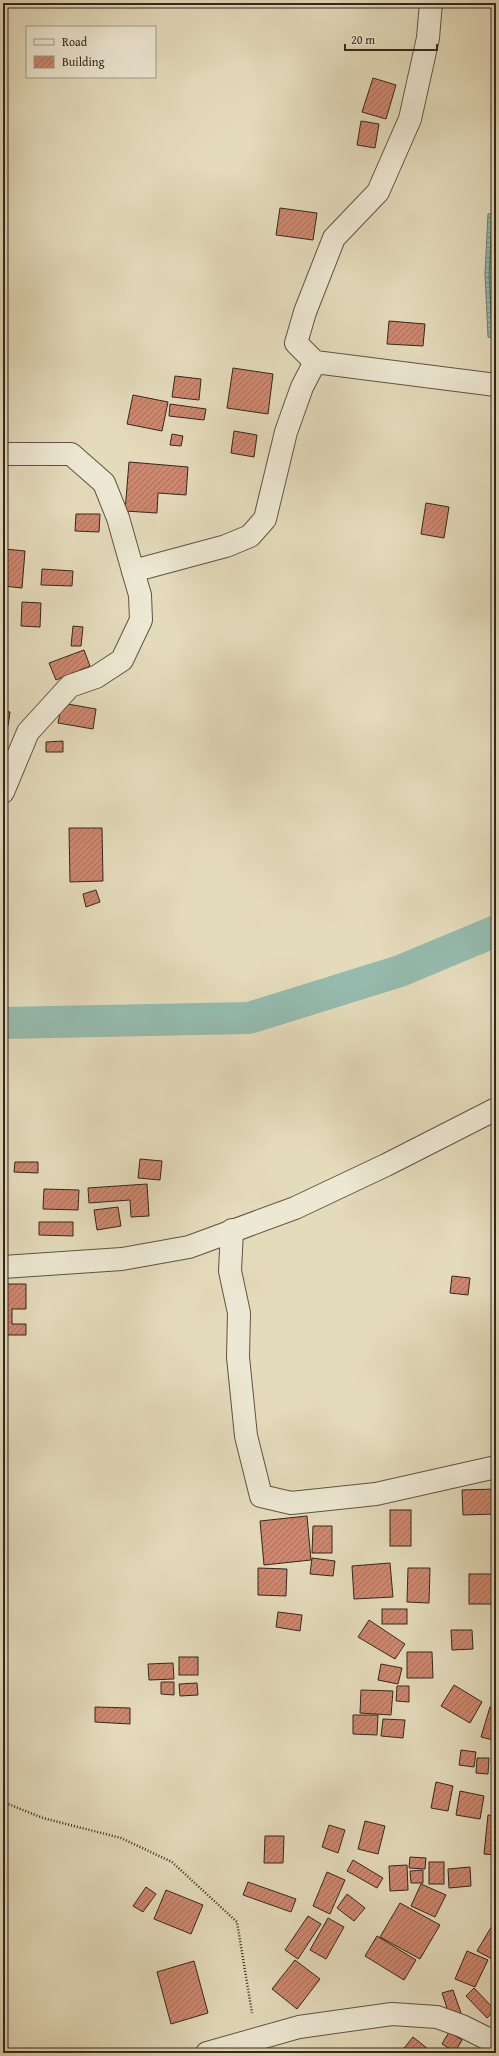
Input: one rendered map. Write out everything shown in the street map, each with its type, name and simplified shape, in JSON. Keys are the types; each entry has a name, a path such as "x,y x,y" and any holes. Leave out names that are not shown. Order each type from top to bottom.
{"street":[{"path":"431,3 428,38 410,119 378,192 334,238 305,312 296,344 316,362 496,385"},
{"path":"133,571 226,546 250,536 265,519 286,432 302,388 316,362"},
{"path":"3,454 71,454 104,483 118,518 140,595 141,620 122,660 96,677 70,686 28,732 3,792"},
{"path":"3,1267 122,1259 189,1247 295,1208 386,1165 496,1110"},
{"path":"232,1230 230,1270 239,1313 238,1357 246,1436 261,1496 291,1503 376,1494 496,1467"},
{"path":"206,2053 300,2027 392,2014 437,2017 462,2026 496,2043"}],"path":[{"path":"3,1802 43,1818 121,1838 172,1862 237,1922 256,2039"}],"water":[{"path":"496,212 496,339 488,337 485,274 488,214"}],"building":[{"path":"373,78 396,85 386,119 362,112"},
{"path":"361,121 379,124 375,148 357,145"},
{"path":"280,208 317,213 313,240 276,235"},
{"path":"389,321 425,324 423,346 387,344"},
{"path":"233,368 273,374 268,414 227,408"},
{"path":"175,376 201,379 199,400 172,397"},
{"path":"133,395 168,402 162,431 127,424"},
{"path":"170,404 206,409 204,420 169,416"},
{"path":"234,431 257,435 254,457 231,453"},
{"path":"172,434 183,436 181,446 170,445"},
{"path":"129,462 188,467 186,495 158,493 157,513 125,511"},
{"path":"426,503 449,507 444,538 421,534"},
{"path":"76,514 100,514 99,532 75,531"},
{"path":"5,549 25,551 22,588 3,586"},
{"path":"42,569 73,571 72,586 41,585"},
{"path":"22,602 41,603 40,627 21,626"},
{"path":"73,626 83,627 81,646 71,646"},
{"path":"84,650 90,666 56,680 49,663"},
{"path":"62,703 96,709 93,729 58,723"},
{"path":"3,711 10,712 8,726 3,726"},
{"path":"63,741 63,752 46,752 46,742"},
{"path":"3,742 6,742 7,753 3,753"},
{"path":"69,828 102,828 103,881 70,882"},
{"path":"96,890 100,902 86,907 83,894"},
{"path":"140,1159 162,1161 160,1180 138,1178"},
{"path":"15,1162 38,1162 38,1173 14,1172"},
{"path":"147,1184 149,1216 131,1217 130,1200 89,1203 88,1188"},
{"path":"44,1189 79,1190 78,1210 43,1209"},
{"path":"118,1207 121,1226 97,1230 94,1210"},
{"path":"39,1222 73,1222 73,1236 39,1235"},
{"path":"452,1276 470,1278 468,1295 450,1293"},
{"path":"3,1284 26,1284 26,1309 12,1309 12,1324 26,1324 26,1335 3,1335"},
{"path":"496,1489 496,1514 463,1515 462,1490"},
{"path":"390,1510 411,1510 411,1546 390,1546"},
{"path":"307,1516 311,1560 264,1565 260,1521"},
{"path":"313,1526 332,1526 332,1553 312,1553"},
{"path":"312,1558 335,1561 333,1576 310,1574"},
{"path":"390,1563 393,1597 354,1599 352,1566"},
{"path":"258,1568 287,1569 286,1596 258,1595"},
{"path":"408,1568 430,1568 429,1603 407,1602"},
{"path":"469,1574 496,1574 496,1604 469,1604"},
{"path":"382,1609 407,1609 407,1624 382,1624"},
{"path":"278,1612 302,1615 300,1631 276,1627"},
{"path":"369,1620 405,1644 395,1659 358,1637"},
{"path":"451,1630 472,1630 473,1649 452,1650"},
{"path":"407,1652 432,1652 433,1678 407,1678"},
{"path":"179,1657 198,1657 198,1675 179,1675"},
{"path":"173,1663 174,1679 149,1680 148,1664"},
{"path":"381,1664 402,1668 398,1684 378,1680"},
{"path":"161,1682 174,1682 174,1695 161,1694"},
{"path":"197,1683 198,1695 180,1696 179,1684"},
{"path":"454,1685 482,1702 470,1723 441,1706"},
{"path":"397,1686 409,1686 409,1702 396,1701"},
{"path":"361,1690 393,1691 391,1715 360,1713"},
{"path":"95,1707 130,1708 130,1724 95,1722"},
{"path":"490,1707 496,1708 496,1730 493,1740 481,1737"},
{"path":"353,1715 378,1715 377,1735 353,1734"},
{"path":"383,1719 405,1720 403,1738 381,1736"},
{"path":"461,1750 476,1752 474,1767 459,1765"},
{"path":"477,1758 489,1758 488,1774 476,1773"},
{"path":"436,1782 453,1786 448,1811 431,1808"},
{"path":"460,1791 484,1796 480,1819 456,1815"},
{"path":"488,1815 496,1816 496,1855 484,1854"},
{"path":"365,1821 385,1826 378,1854 358,1849"},
{"path":"329,1825 345,1830 338,1853 322,1847"},
{"path":"265,1836 284,1836 283,1863 264,1863"},
{"path":"410,1857 426,1858 425,1869 409,1868"},
{"path":"353,1860 383,1878 377,1888 347,1871"},
{"path":"429,1862 444,1862 444,1884 429,1884"},
{"path":"407,1865 408,1890 390,1891 389,1866"},
{"path":"470,1867 471,1886 449,1888 448,1869"},
{"path":"423,1870 423,1883 411,1883 410,1871"},
{"path":"327,1872 345,1880 330,1914 313,1906"},
{"path":"248,1882 296,1899 291,1912 243,1895"},
{"path":"421,1884 446,1895 435,1917 411,1906"},
{"path":"146,1887 156,1894 143,1912 133,1906"},
{"path":"166,1890 203,1905 191,1934 154,1919"},
{"path":"347,1894 365,1908 354,1921 337,1908"},
{"path":"400,1903 440,1925 420,1959 380,1937"},
{"path":"308,1916 321,1924 298,1959 285,1950"},
{"path":"328,1918 344,1927 326,1959 310,1950"},
{"path":"496,1919 496,1961 477,1951"},
{"path":"377,1936 416,1960 404,1980 365,1956"},
{"path":"467,1951 488,1960 475,1987 455,1979"},
{"path":"295,1960 320,1979 297,2009 272,1989"},
{"path":"194,1961 208,2013 171,2024 157,1972"},
{"path":"474,1988 495,2010 487,2018 466,1996"},
{"path":"453,1990 462,2016 451,2020 442,1993"},
{"path":"449,2032 462,2040 455,2052 442,2044"},
{"path":"413,2037 433,2053 400,2053"},
{"path":"468,2048 478,2053 466,2053"}],"waterway":[{"path":"3,1023 249,1018 400,971 496,931"}]}
